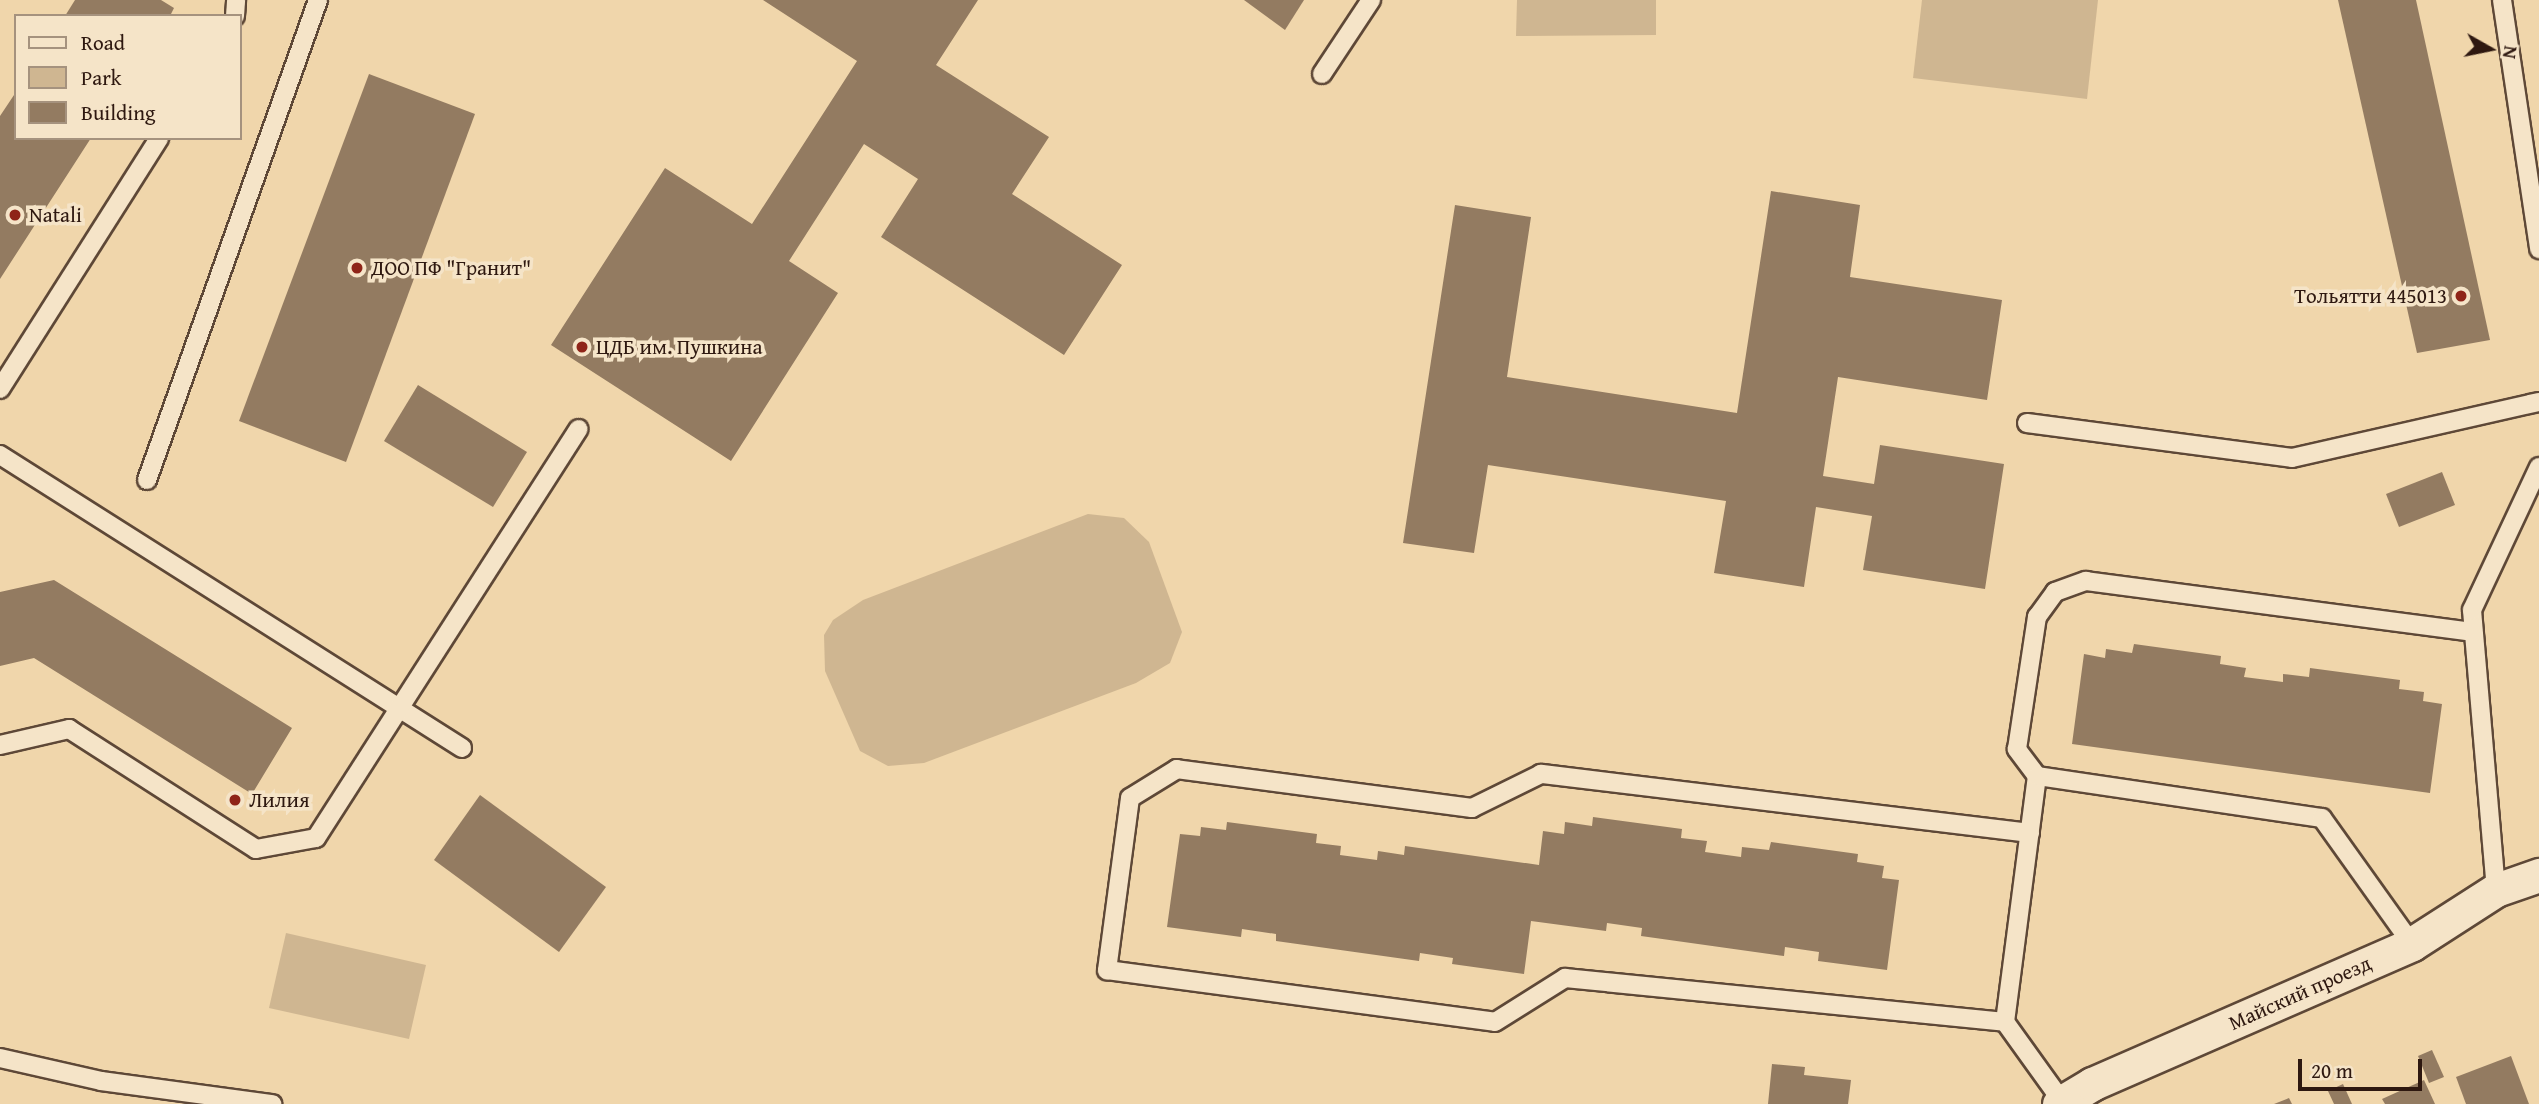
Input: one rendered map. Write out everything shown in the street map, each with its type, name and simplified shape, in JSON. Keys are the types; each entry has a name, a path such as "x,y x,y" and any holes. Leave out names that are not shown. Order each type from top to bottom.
{"street":[{"name":"Майский проезд","path":"2060,1102 2412,944 2496,890 2539,875"}],"lane":[{"path":"146,480 318,0"},
{"path":"1322,74 1371,0"},
{"path":"2502,0 2539,249"},
{"path":"0,389 158,140"},
{"path":"2027,423 2292,458 2539,402"},
{"path":"0,745 69,729 256,849 316,838 579,429"},
{"path":"0,455 462,748"},
{"path":"2496,890 2472,610 2539,467"},
{"path":"2060,1102 2006,1022 2037,776 2017,749 2037,617 2055,592 2086,581 2473,632"},
{"path":"2006,1022 1566,978 1495,1022 1107,970 1130,798 1177,769 1472,808 1541,774 2031,833"},
{"path":"2037,776 2322,818 2412,944"},
{"path":"0,1058 101,1081 272,1104"}],"green space":[{"path":"1517,0 1656,0 1656,35 1516,36"},
{"path":"1922,0 2098,0 2087,99 1913,78"},
{"path":"1088,514 1124,518 1149,542 1182,632 1170,663 1136,683 924,763 888,766 860,751 825,671 824,635 833,620 863,600"},
{"path":"286,933 426,965 409,1039 269,1008"}],"building":[{"path":"75,0 161,0 174,8 171,14 66,14"},
{"path":"763,0 978,0 936,65 1049,137 1012,194 1122,265 1064,355 881,237 918,179 864,144 789,261 838,293 731,461 551,345 665,168 752,224 857,61"},
{"path":"1244,0 1304,0 1285,30"},
{"path":"2338,0 2416,0 2490,340 2417,353"},
{"name":"ДОО ПФ \"Гранит\"","path":"369,74 475,114 346,462 239,421"},
{"path":"14,95 14,140 90,140 0,279 0,116"},
{"path":"1771,191 1860,205 1850,277 2002,300 1987,400 1838,377 1823,476 1874,484 1880,445 2004,464 1985,589 1863,570 1872,516 1816,507 1804,587 1714,573 1726,501 1488,465 1474,553 1403,543 1455,205 1531,217 1507,377 1737,413"},
{"path":"418,385 527,452 493,507 384,441"},
{"path":"2442,472 2455,505 2399,527 2386,494"},
{"path":"54,580 292,728 252,794 34,658 0,666 0,592"},
{"path":"2134,644 2221,656 2220,664 2246,668 2244,677 2283,682 2283,674 2309,677 2310,668 2400,680 2399,689 2424,692 2423,701 2442,704 2430,793 2072,744 2084,654 2105,658 2106,649 2132,653"},
{"path":"480,795 606,887 559,952 434,860"},
{"path":"1593,817 1682,829 1681,838 1707,841 1705,852 1741,857 1742,847 1769,850 1771,842 1858,854 1857,862 1884,866 1882,878 1899,880 1887,970 1818,961 1819,952 1785,947 1784,956 1641,936 1642,928 1607,923 1606,931 1531,921 1524,974 1452,964 1453,958 1420,953 1419,961 1276,941 1276,934 1242,929 1241,937 1167,927 1180,834 1200,836 1201,827 1226,830 1227,822 1317,834 1316,843 1341,846 1340,855 1377,860 1378,851 1404,855 1405,846 1539,865 1543,831 1564,834 1565,822 1592,826"},
{"path":"2432,1050 2444,1077 2429,1083 2418,1056"},
{"path":"2511,1056 2529,1104 2466,1104 2456,1077"},
{"path":"1772,1064 1805,1067 1804,1075 1851,1080 1848,1104 1768,1104"},
{"path":"2424,1080 2435,1104 2385,1104 2382,1099"},
{"path":"2343,1084 2352,1104 2334,1104 2328,1091"},
{"path":"2289,1098 2292,1104 2274,1104"}],"place":[{"name":"Natali","path":"15,215"},
{"name":"ДОО ПФ \"Гранит\"","path":"357,268"},
{"name":"Тольятти 445013","path":"2461,296"},
{"name":"ЦДБ им. Пушкина","path":"582,347"},
{"name":"Лилия","path":"235,800"}]}
